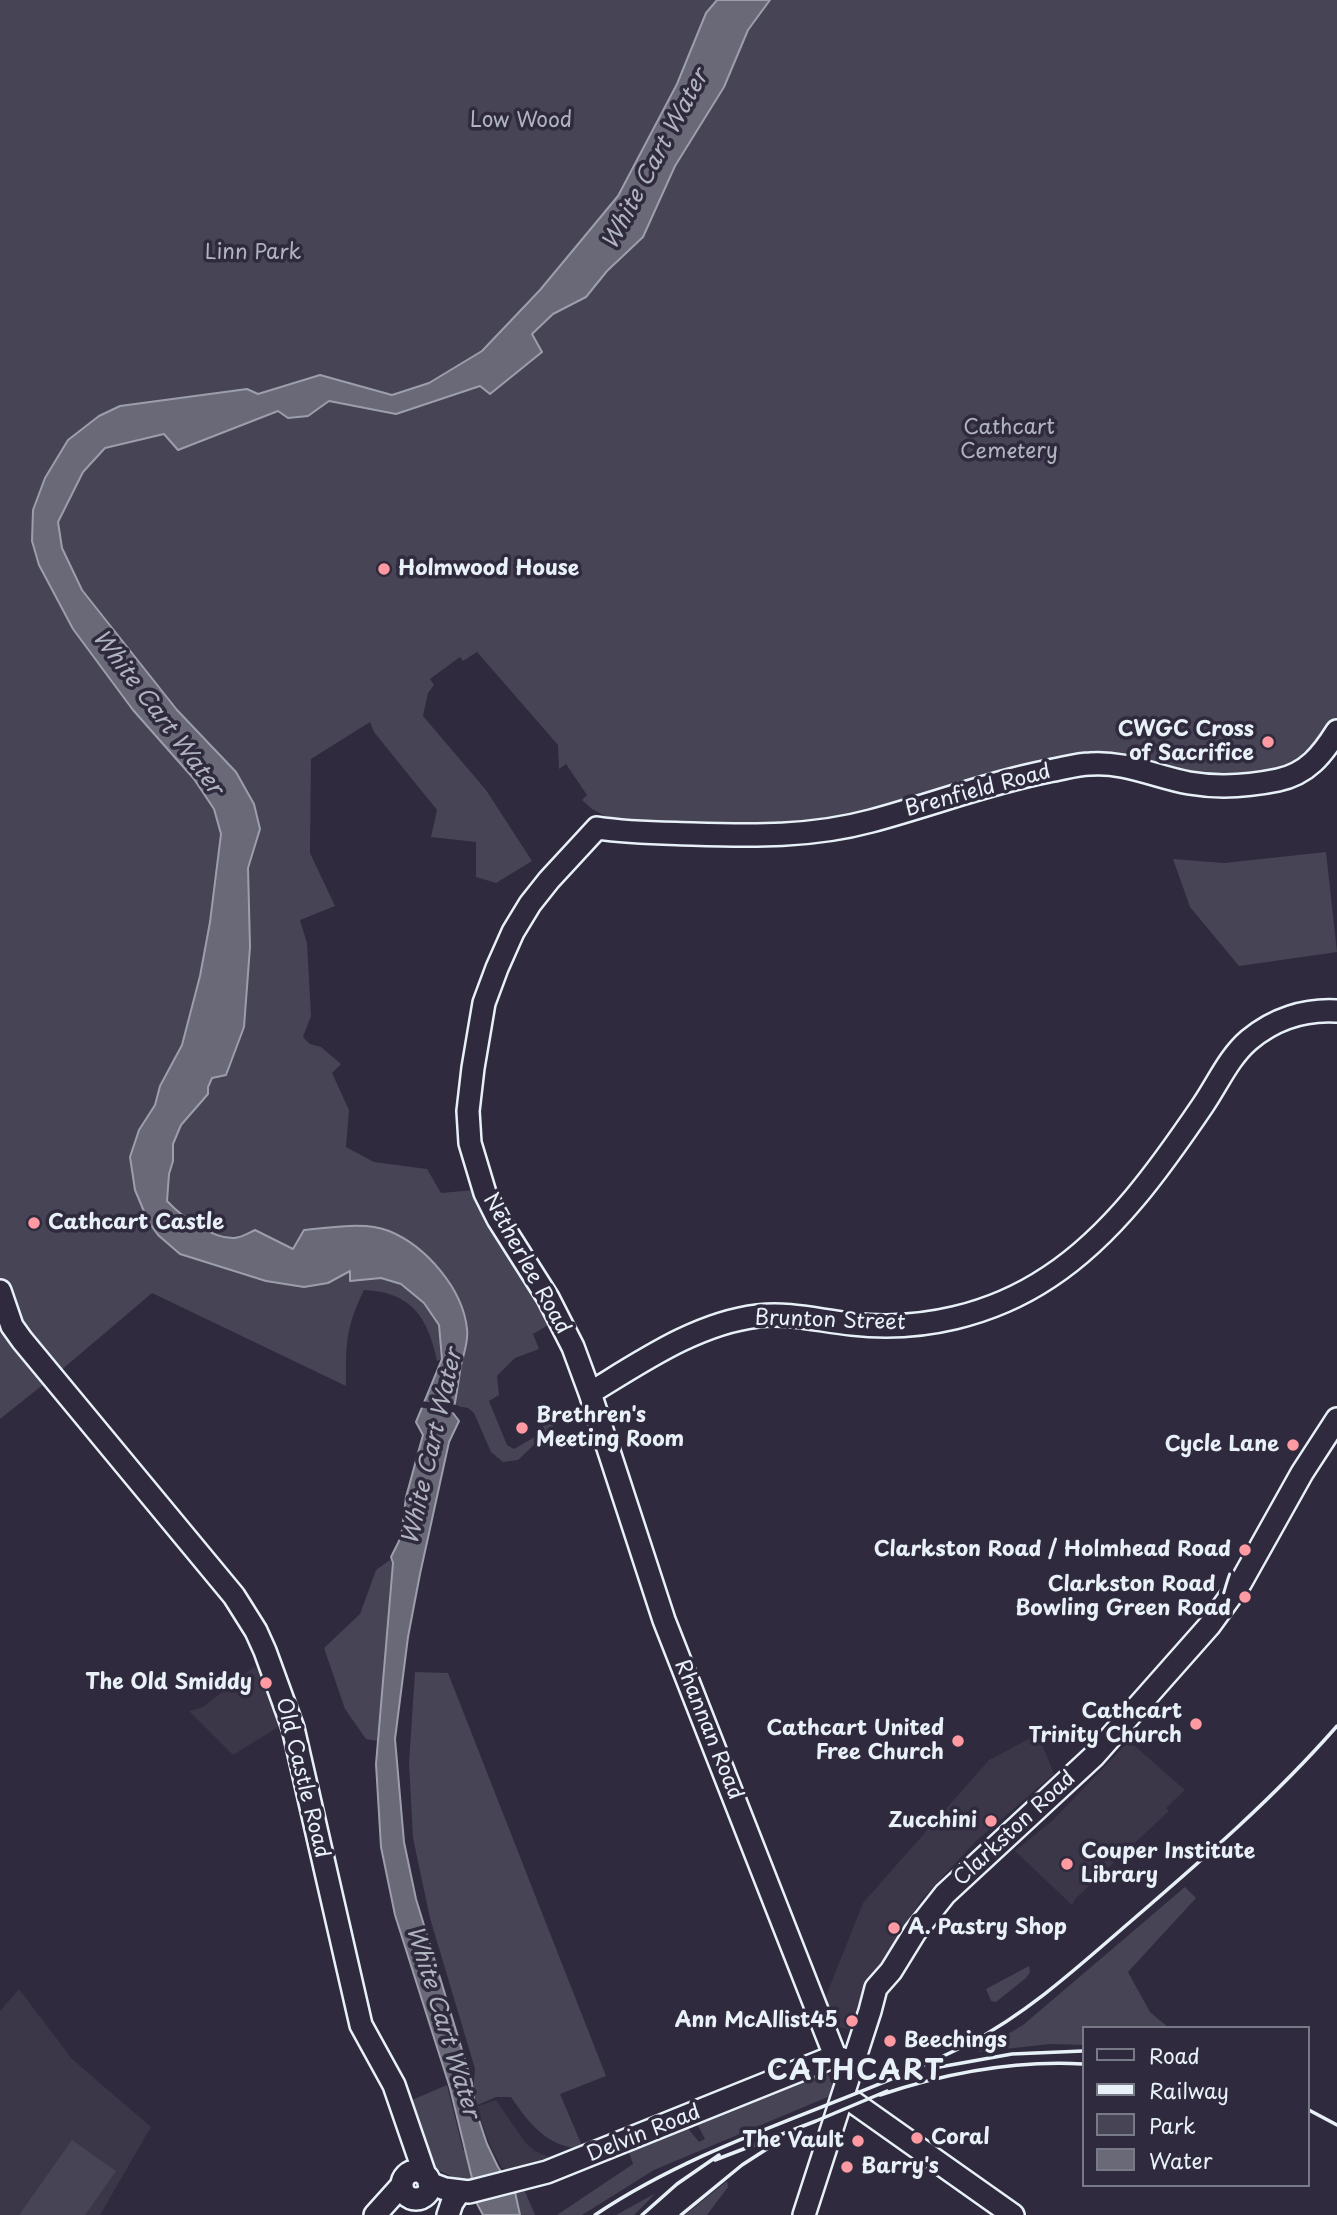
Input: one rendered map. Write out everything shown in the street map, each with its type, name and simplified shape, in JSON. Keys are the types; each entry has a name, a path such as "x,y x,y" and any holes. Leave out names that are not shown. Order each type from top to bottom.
{"street":[{"name":"Brenfield Road","path":"597,828 626,832 716,835 807,834 870,821 986,785 1090,764 1110,764 1211,786 1252,784 1280,780 1298,773 1326,750 1337,731"},
{"name":"Netherlee Road","path":"591,1396 561,1322 485,1193 468,1129 480,1022 497,968 513,932 530,904 597,828"},
{"name":"Brunton Street","path":"591,1396 686,1338 743,1319 774,1315 868,1326 929,1323 960,1317 1017,1296 1056,1273 1108,1228 1149,1179 1203,1105 1231,1061 1249,1041 1290,1017 1316,1011 1337,1011"},
{"name":"Old Castle Road","path":"0,1291 12,1326 234,1596 256,1631 293,1728 361,2025 394,2085 410,2133 415,2187 433,2215"},
{"name":"Rhannan Road","path":"591,1396 664,1620 844,2059"},
{"name":"Clarkston Road","path":"804,2215 844,2059 870,2011 876,1988 891,1971 915,1931 945,1894 1094,1756 1209,1626 1241,1582 1302,1473 1337,1419"},
{"name":"Clarkston Road","path":"816,2215 885,2008 891,1971"},
{"name":"Clarkston Road","path":"844,2059 853,2102"},
{"name":"Delvin Road","path":"415,2187 465,2191 523,2179 844,2059"},
{"path":"853,2102 1013,2215"},
{"path":"377,2215 415,2187"},
{"path":"449,2215 455,2196 465,2191"}],"shaded area":[{"path":"254,1667 261,1671 278,1727 233,1755 189,1711 203,1707"},
{"path":"1038,1734 1054,1774 975,1842 921,1900 882,1963 853,2031 829,2024 826,1996 863,1903 989,1760"},
{"path":"1129,1741 1185,1790 1166,1808 1169,1811 1075,1899 1072,1905 1015,1851 1053,1820"},
{"path":"19,1989 72,2059 151,2127 100,2215 0,2215 0,2011"},
{"path":"496,2100 525,2142 535,2151 553,2159 515,2172 502,2168 476,2107"}],"green space":[{"path":"0,0 1337,0 1337,718 1322,741 1296,766 1269,775 1203,777 1126,758 866,816 790,828 618,823 592,809 582,800 587,795 566,764 559,769 558,745 477,652 463,661 460,657 430,679 434,685 428,693 423,716 486,790 532,861 496,883 476,877 476,842 431,837 437,810 374,732 370,722 311,759 310,853 335,906 300,920 307,943 311,1016 303,1037 310,1044 321,1047 341,1064 332,1073 349,1110 346,1147 374,1162 427,1169 441,1193 474,1190 547,1316 545,1317 550,1324 533,1334 539,1349 515,1358 497,1376 499,1395 489,1401 507,1445 514,1449 545,1431 545,1422 556,1416 559,1421 518,1460 503,1462 491,1452 474,1413 468,1408 440,1403 459,1349 377,1237 328,1283 350,1270 351,1281 381,1278 401,1284 424,1303 439,1325 442,1359 437,1361 428,1332 415,1310 394,1296 380,1292 364,1290 353,1316 347,1348 346,1386 152,1293 0,1419"},
{"path":"1326,852 1337,952 1239,966 1190,907 1173,859 1224,863"},
{"path":"390,1560 393,1565 377,1741 366,1739 345,1709 324,1648 360,1614 376,1570"},
{"path":"415,1672 448,1673 606,2076 560,2094 583,2148 560,2144 541,2133 511,2097 496,2097 475,2106 475,2069 430,1918 413,1838 409,1763"},
{"path":"1185,1887 1196,1898 1128,1972 1150,2012 1167,2026 1082,2026 1082,2045 1050,2044 978,2052 1023,2025"},
{"path":"1029,1966 1030,1972 1026,1978 996,2002 991,2001 986,1989"},
{"path":"827,2072 833,2087 830,2096 654,2170 582,2215 557,2215 633,2164 628,2150 687,2127 699,2142 705,2139 697,2124"},
{"path":"447,2085 473,2178 466,2183 429,2166 412,2100"},
{"path":"72,2140 116,2171 85,2215 19,2215"},
{"path":"727,2181 728,2187 707,2215 685,2215"},
{"path":"523,2187 535,2215 520,2215 514,2190"},
{"path":"656,2193 634,2215 616,2215"}],"water":[{"name":"White Cart Water","path":"717,0 770,0 748,30 724,87 675,166 643,237 607,271 586,297 553,314 532,334 542,352 490,394 480,386 396,414 329,401 308,416 288,418 278,411 178,450 164,434 105,448 83,472 58,522 62,548 82,590 177,710 236,772 254,804 260,829 248,868 250,947 244,1027 226,1075 212,1078 208,1094 181,1125 173,1144 167,1201 189,1220 216,1235 237,1238 255,1230 293,1249 304,1230 369,1226 389,1231 429,1258 450,1284 464,1314 467,1340 453,1413 459,1421 449,1442 420,1574 408,1637 395,1739 404,1842 416,1899 472,2083 475,2108 487,2144 515,2192 520,2215 483,2215 466,2183 472,2178 450,2088 395,1915 381,1847 376,1764 393,1563 391,1557 401,1537 406,1497 423,1435 416,1422 442,1359 439,1325 424,1303 401,1284 381,1278 350,1281 350,1271 328,1283 304,1287 266,1281 180,1254 158,1235 148,1221 135,1190 130,1157 139,1130 155,1105 160,1086 182,1045 200,976 210,922 221,834 214,809 194,779 133,710 73,629 39,565 32,541 33,510 45,478 68,440 99,416 120,406 247,389 258,394 320,375 392,395 429,383 482,351 540,290 618,196 677,84 706,13"}],"pier":[{"path":"420,1401 458,1405 457,1413 418,1407"}],"railway":[{"path":"595,2215 685,2164 923,2065 992,2031 1073,1971 1211,1852 1263,1803 1337,1726"},
{"path":"934,2068 1012,2054 1082,2051"},
{"path":"880,2095 955,2074 1005,2066 1082,2064"},
{"path":"715,2160 887,2091"},
{"path":"1309,2110 1337,2125"},
{"path":"681,2215 742,2165 773,2145"},
{"path":"642,2215 677,2184 719,2155"}],"place":[{"name":"Holmwood House","path":"384,569"},
{"name":"CWGC Cross of Sacrifice","path":"1268,742"},
{"name":"Cathcart Castle","path":"34,1223"},
{"name":"Brethren's Meeting Room","path":"522,1428"},
{"name":"Cycle Lane","path":"1293,1445"},
{"name":"Clarkston Road / Holmhead Road","path":"1245,1550"},
{"name":"Clarkston Road / Bowling Green Road","path":"1245,1597"},
{"name":"The Old Smiddy","path":"266,1683"},
{"name":"Cathcart Trinity Church","path":"1196,1724"},
{"name":"Cathcart United Free Church","path":"958,1741"},
{"name":"Zucchini","path":"991,1821"},
{"name":"Couper Institute Library","path":"1067,1864"},
{"name":"A. Pastry Shop","path":"894,1928"},
{"name":"Ann McAllist45","path":"852,2021"},
{"name":"Beechings","path":"890,2041"},
{"name":"Coral","path":"917,2138"},
{"name":"The Vault","path":"858,2141"},
{"name":"Barry's","path":"847,2167"}],"district":[{"name":"CATHCART","path":"856,2072"}],"park label":[{"name":"Low Wood","path":"521,121"},
{"name":"Linn Park","path":"253,253"},
{"name":"Cathcart Cemetery","path":"1009,440"}]}
